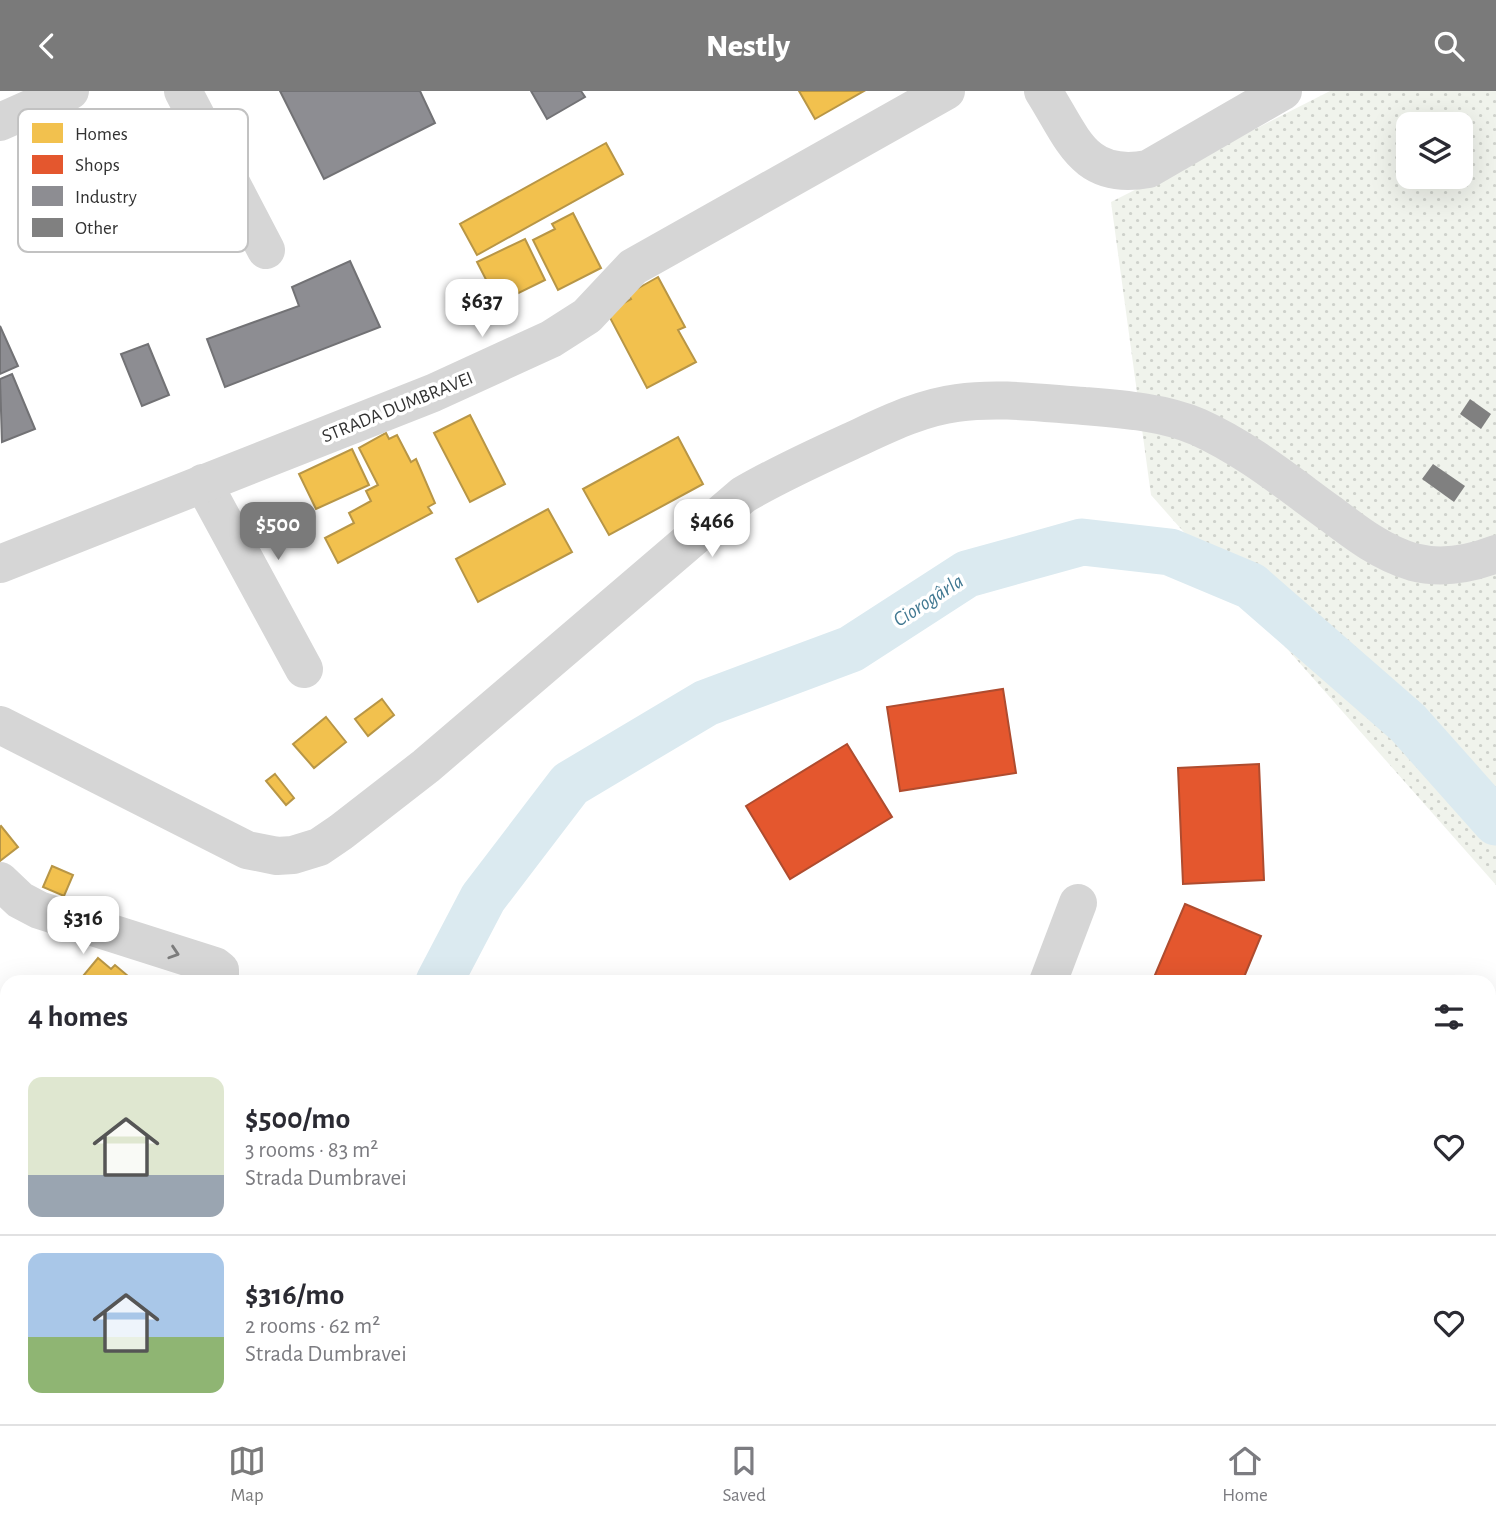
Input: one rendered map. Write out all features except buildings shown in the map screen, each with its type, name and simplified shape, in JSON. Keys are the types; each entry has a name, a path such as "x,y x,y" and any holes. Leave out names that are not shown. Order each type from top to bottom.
{"street":[{"path":"29,109 70,91"},
{"path":"183,91 192,109"},
{"name":"STRADA DUMBRAVEI","path":"0,563 433,393 551,339 587,316 633,267 946,91"},
{"path":"1043,91 1080,150 1095,164 1123,174 1148,169 1283,91"},
{"path":"0,122 18,114"},
{"path":"248,216 266,250"},
{"path":"0,725 247,850 277,856 305,852 341,832 426,766 743,495 771,478 890,424 921,411 954,403 990,400 1060,404 1124,409 1172,418 1196,426 1251,456 1348,527 1393,554 1414,562 1439,565 1461,564 1496,554"},
{"path":"202,483 304,669"},
{"path":"0,881 20,900 39,910 215,966 220,975"},
{"path":"1051,975 1078,902"}],"shaded area":[{"path":"1330,91 1496,91 1496,885 1151,495 1111,202"}],"waterway":[{"name":"Ciorogârla","path":"443,975 483,898 570,784 706,703 851,649 967,574 1082,542 1170,552 1251,586 1408,723 1496,822"}]}
